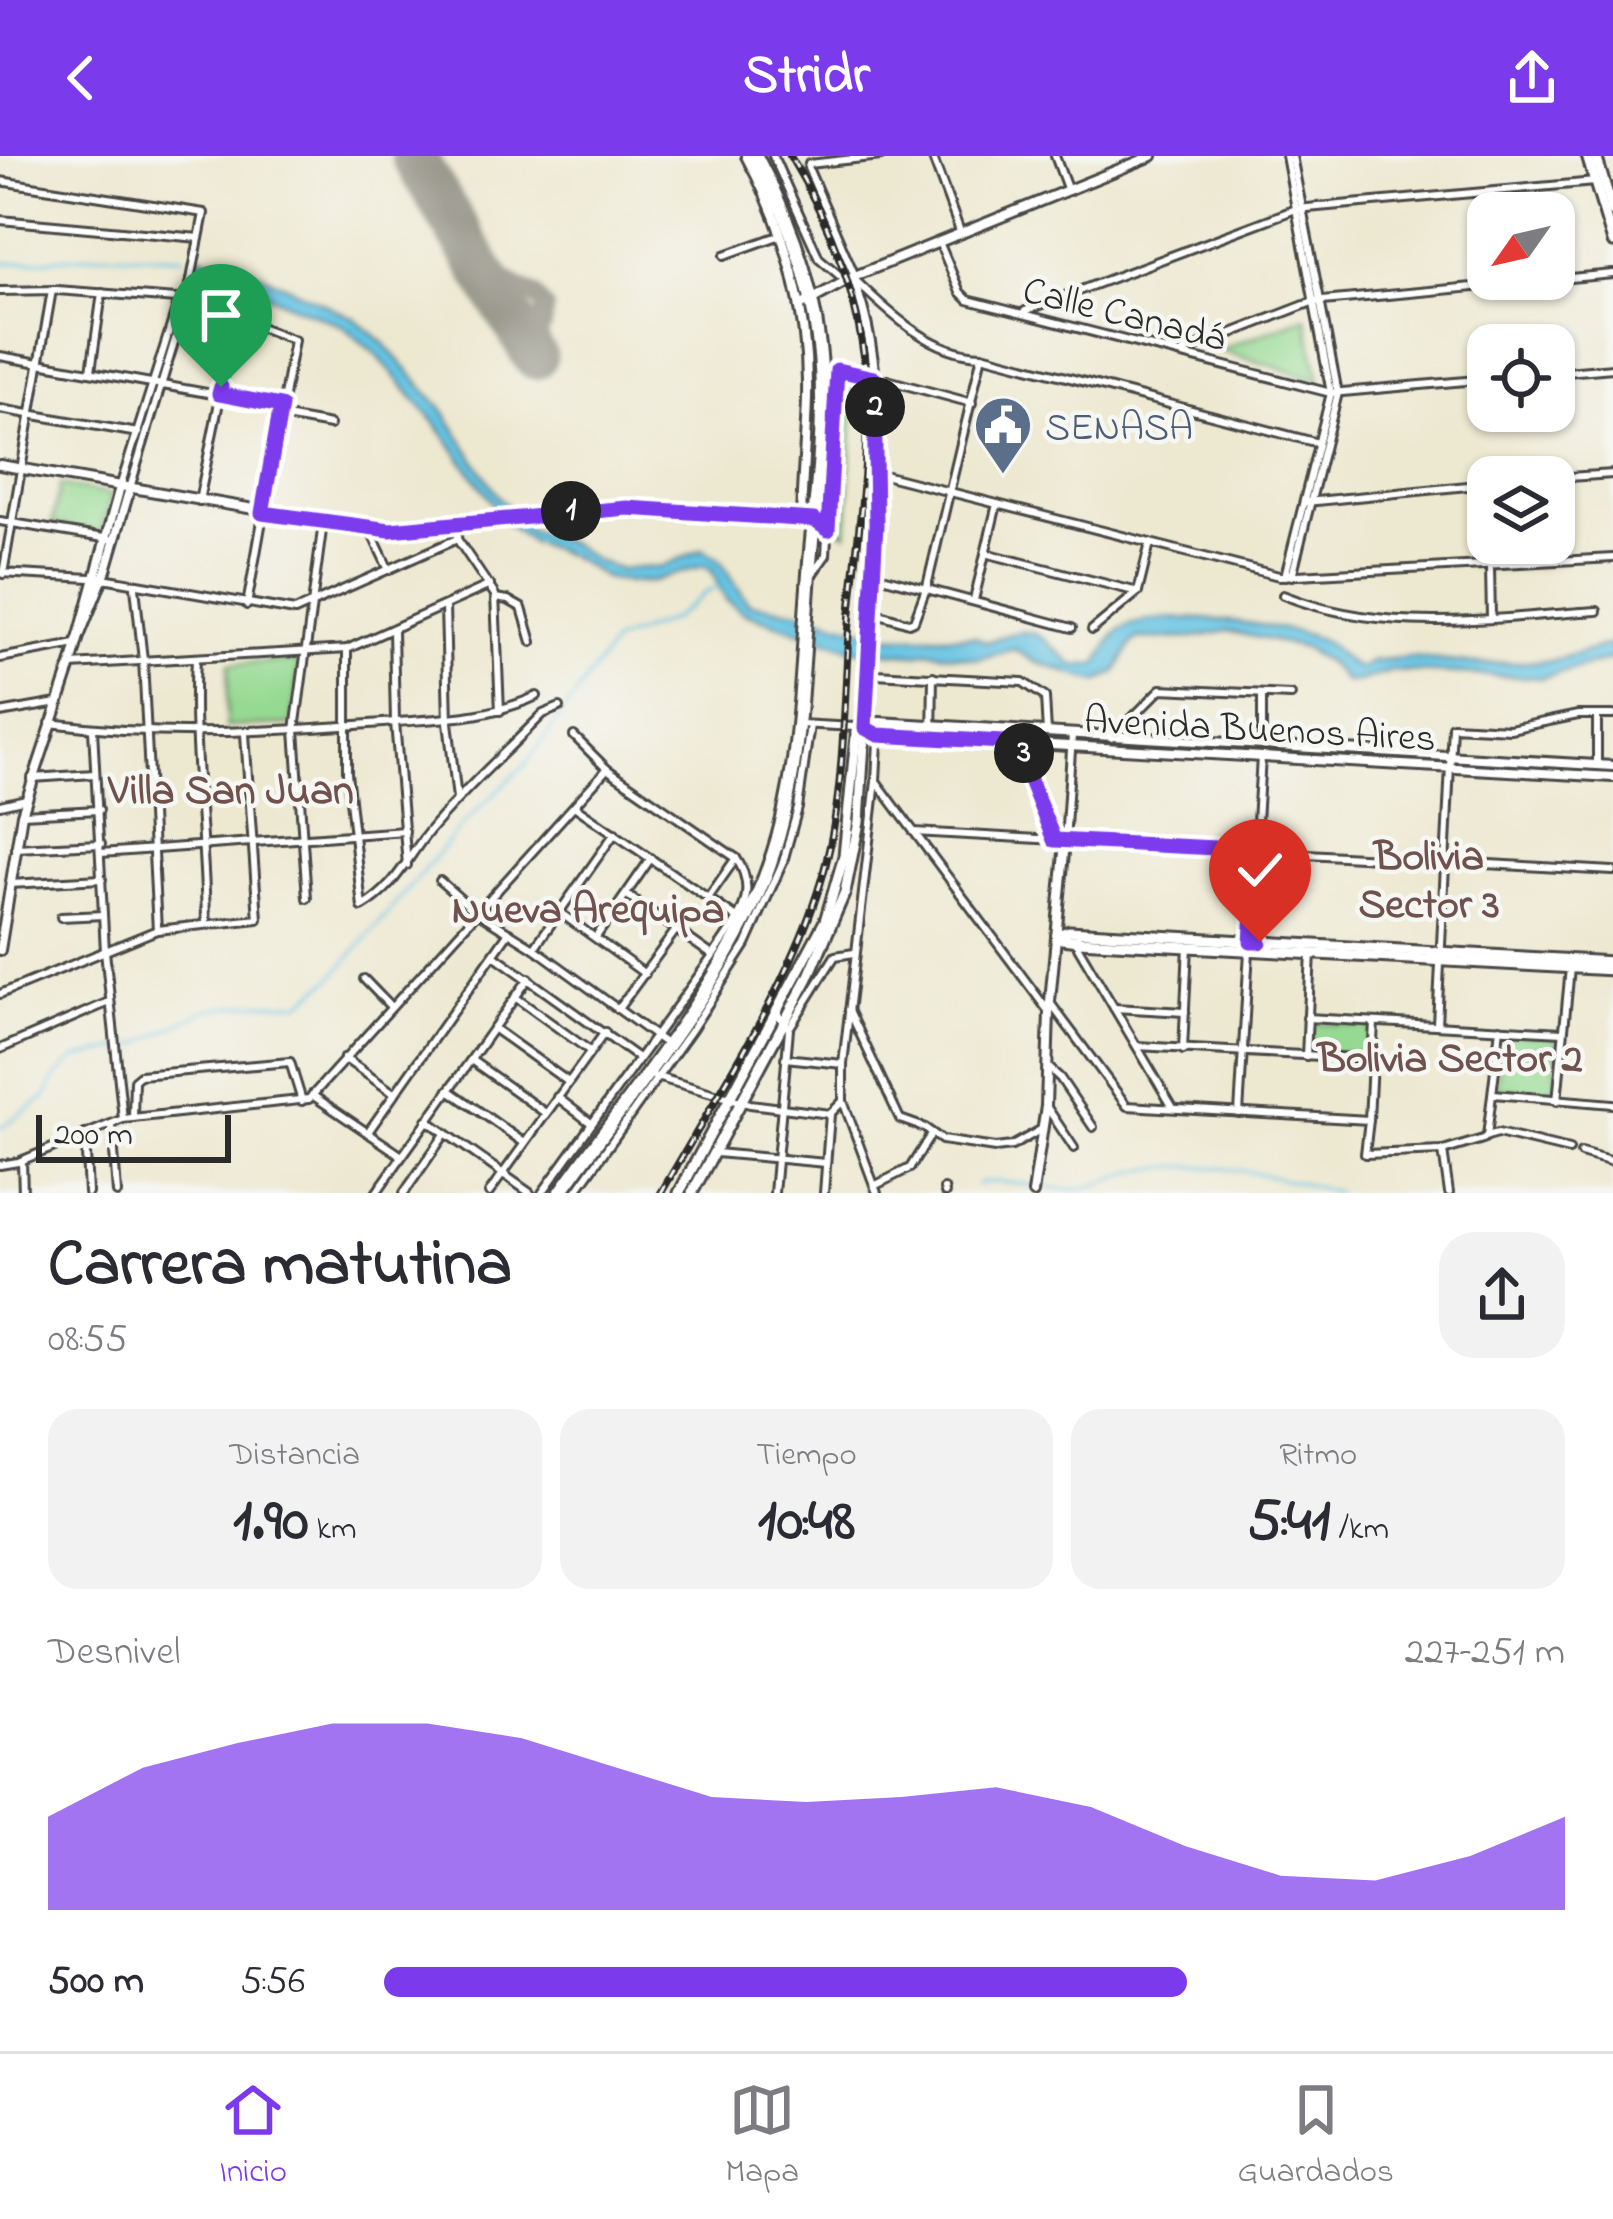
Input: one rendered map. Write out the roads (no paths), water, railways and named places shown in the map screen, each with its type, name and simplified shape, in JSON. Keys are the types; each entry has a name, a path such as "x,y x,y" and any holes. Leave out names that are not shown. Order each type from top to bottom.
{"highway":[{"path":"560,1193 650,1075 660,1040 729,952 769,867 805,724 808,519 821,369 800,255 756,156"}],"main road":[{"path":"1591,156 1613,242"},
{"path":"1591,156 1613,212"},
{"path":"679,1193 828,938 845,892 859,822 861,728"},
{"path":"1057,935 1062,939 1078,936 1613,966"},
{"path":"1078,936 1570,968 1613,966"},
{"path":"692,1193 736,1098"}],"street":[{"path":"746,156 772,196 806,303 808,519"},
{"path":"773,156 819,258 915,330 970,355 1318,443"},
{"path":"575,1193 650,1075 729,974 783,862 798,808 805,724 861,728 876,473 871,342 808,167 881,156"},
{"path":"932,156 961,234"},
{"path":"1054,156 1068,190"},
{"path":"806,303 851,278 1152,156"},
{"path":"1288,576 1334,393 1289,156"},
{"path":"0,181 204,213 159,383 26,799 3,905 0,950"},
{"path":"1022,313 1299,208 1595,182"},
{"path":"0,220 199,238"},
{"path":"725,255 781,236"},
{"name":"Calle Canadá","path":"939,242 964,297 1046,321 1334,393 1467,382"},
{"path":"1180,354 1315,301 1613,274"},
{"path":"52,290 2,573 98,580 295,611 457,538"},
{"path":"0,291 184,298 294,340 247,604"},
{"path":"91,371 102,293"},
{"path":"1046,321 1048,304"},
{"path":"199,501 236,318"},
{"path":"970,355 980,367"},
{"path":"0,356 281,406"},
{"path":"869,616 913,623 982,356"},
{"path":"1575,372 1613,368"},
{"path":"821,369 972,403"},
{"path":"809,579 826,555 837,370"},
{"path":"1306,502 1334,393"},
{"path":"0,409 142,434"},
{"path":"280,416 331,425"},
{"path":"0,465 370,529 627,508 808,519 828,530"},
{"path":"876,473 1288,576 1613,558"},
{"path":"1575,477 1613,474"},
{"path":"1306,502 1467,486"},
{"path":"973,601 997,504"},
{"path":"0,521 110,539"},
{"path":"307,898 295,730 323,523"},
{"path":"458,523 457,538 496,598 500,712"},
{"path":"370,529 389,570"},
{"path":"1092,630 1138,592 1150,542"},
{"path":"985,553 1138,592"},
{"path":"1490,566 1491,618"},
{"path":"871,574 1072,628"},
{"path":"0,994 157,930 135,585"},
{"path":"71,665 347,649 490,585"},
{"path":"1282,595 1305,606 1385,622 1597,611"},
{"path":"496,598 522,608 532,642"},
{"path":"446,606 457,802"},
{"path":"394,629 395,722 407,867"},
{"path":"0,658 76,644"},
{"path":"347,649 345,726 362,907 383,894 427,834 543,713 560,707"},
{"path":"196,657 194,733 205,845 206,924"},
{"path":"875,674 1023,682 1045,697 1047,733"},
{"path":"932,676 932,738"},
{"path":"1112,738 1161,689 1292,695"},
{"path":"1239,1113 1262,695"},
{"path":"50,723 144,734 295,730 500,712 537,696"},
{"path":"0,713 57,703"},
{"path":"1597,715 1597,765"},
{"path":"1437,1024 1452,726 1510,729 1613,715"},
{"path":"879,722 848,1006 843,1102 876,1189 910,1168 932,1133"},
{"name":"Avenida Buenos Aires","path":"861,728 879,722 1613,766"},
{"name":"Avenida Buenos Aires","path":"861,728 878,735 1613,777"},
{"path":"93,729 105,950 123,1120"},
{"path":"1019,730 1031,783 1060,841"},
{"path":"157,930 258,919 245,732"},
{"path":"1034,1193 1046,1106 1060,841 1072,735"},
{"path":"542,1193 638,1058 660,1040 737,918 749,883 736,858 607,769 574,736"},
{"path":"0,1165 22,1161 123,1120 302,1101 312,1095 607,769"},
{"path":"32,778 96,774"},
{"path":"876,781 1127,1106 1369,1120"},
{"path":"0,805 26,799"},
{"path":"574,806 737,918"},
{"path":"22,814 98,810"},
{"path":"15,848 153,848 405,830"},
{"path":"914,832 1613,871"},
{"path":"534,948 615,833"},
{"path":"596,937 652,858"},
{"path":"707,898 736,858"},
{"path":"10,884 102,879"},
{"path":"440,881 660,1040"},
{"path":"627,895 713,956"},
{"path":"559,912 645,974"},
{"path":"61,917 104,915"},
{"path":"618,1009 676,930"},
{"path":"368,1132 509,932"},
{"path":"1078,936 1078,947 1172,1106"},
{"path":"1183,1050 1188,946"},
{"path":"774,1193 785,1058 783,1020 835,956 854,953"},
{"path":"1306,1056 1311,953"},
{"path":"494,954 638,1058"},
{"path":"1557,1101 1570,968"},
{"path":"376,1193 529,978"},
{"path":"364,979 391,1007"},
{"path":"515,997 590,1051"},
{"path":"0,1048 109,1002"},
{"path":"848,1006 900,1120 942,1141 1004,1149 1043,1129"},
{"path":"1114,1008 1185,1012"},
{"path":"1307,1018 1563,1032"},
{"path":"1374,1021 1365,1154 1443,1151 1498,1133 1568,1150"},
{"path":"493,1028 568,1081"},
{"path":"1487,1136 1500,1028"},
{"path":"489,1193 604,1033"},
{"path":"1138,1046 1374,1059"},
{"path":"344,1058 395,1094"},
{"path":"785,1058 843,1064"},
{"path":"470,1060 544,1112"},
{"path":"134,1118 134,1080 140,1075 290,1062 302,1101"},
{"path":"1048,1066 1093,1127"},
{"path":"650,1075 780,1109 830,1114"},
{"path":"448,1090 523,1142"},
{"path":"1492,1094 1613,1104"},
{"path":"312,1095 401,1156"},
{"path":"557,1097 591,1123"},
{"path":"824,1193 830,1114 843,1102"},
{"path":"1046,1106 1074,1148"},
{"path":"427,1120 530,1193"},
{"path":"112,1123 117,1193"},
{"path":"85,1134 88,1193"},
{"path":"404,1193 445,1134"},
{"path":"1443,1151 1449,1193"},
{"path":"714,1153 826,1163"},
{"path":"1581,1153 1613,1162"},
{"path":"22,1161 23,1193"}],"water":[{"path":"195,255 261,274 354,318 383,342 443,410 499,497 529,530 572,544 594,560 619,569 661,567 703,549 720,560 748,603 798,611 885,636 974,636 987,642 1027,632 1044,639 1074,666 1097,664 1115,635 1133,624 1186,618 1306,635 1323,641 1360,669 1371,661 1411,657 1474,664 1550,661 1613,644 1613,659 1542,678 1392,671 1345,682 1304,648 1228,631 1192,638 1138,639 1116,672 1099,682 1035,662 1014,649 978,659 928,651 853,649 744,613 726,600 711,570 702,566 650,582 627,582 605,578 568,555 529,541 509,525 437,425 377,355 343,326 193,264"}],"waterway":[{"path":"0,264 108,254 183,257"},
{"path":"0,1128 46,1097 54,1079 74,1059 140,1044 206,1010 300,1003 331,979 466,821 526,764 614,642 673,619 722,585"},
{"path":"1071,672 1095,679"},
{"path":"977,1184 1077,1189 1139,1171 1190,1166 1264,1175 1338,1193"}],"railway":[{"path":"661,1193 786,970 817,894 837,801 864,478 866,379 858,321 841,263 790,156"}],"place":[{"name":"SENASA","path":"1003,476"}],"district":[{"name":"Villa San Juan","path":"231,788"},
{"name":"Bolivia Sector 3","path":"1429,878"},
{"name":"Nueva Arequipa","path":"588,907"},
{"name":"Bolivia Sector 2","path":"1450,1056"}]}
